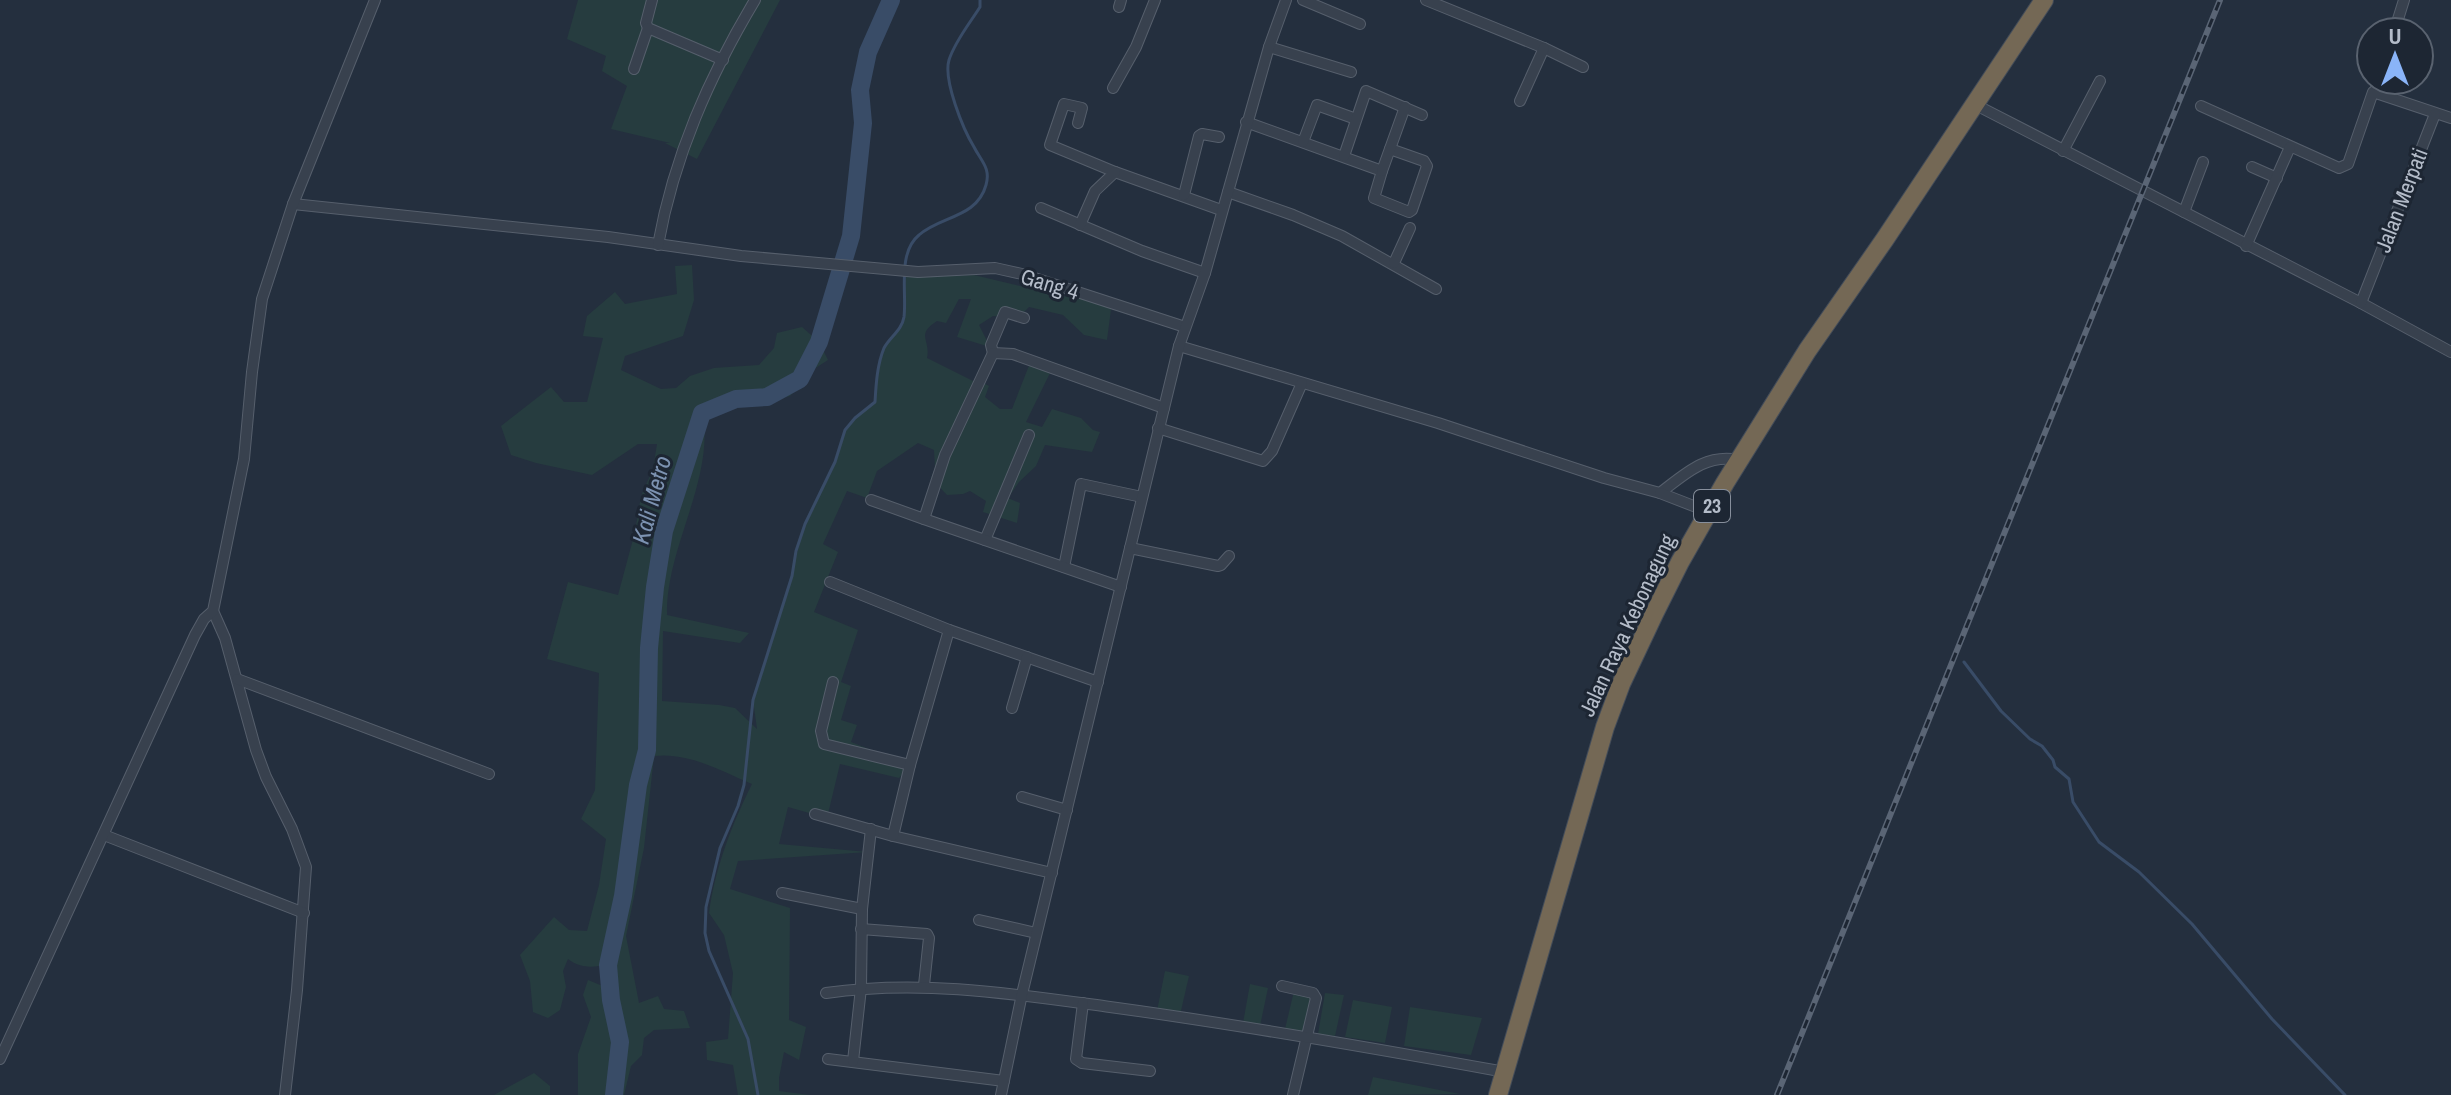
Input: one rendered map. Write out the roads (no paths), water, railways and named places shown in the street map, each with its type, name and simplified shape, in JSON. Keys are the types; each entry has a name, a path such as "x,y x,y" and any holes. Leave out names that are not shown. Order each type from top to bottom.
{"highway":[{"name":"Jalan Raya Kebonagung","path":"1505,1072 1605,727 1638,647 1680,562 1807,351 2044,0"},
{"name":"23","path":"1498,1095 1505,1072"}],"street":[{"path":"0,1059 195,635 213,611 244,459 262,299 293,204 375,0"},
{"path":"634,69 648,28 646,23 652,0"},
{"path":"658,245 679,156 698,106 755,0"},
{"path":"1113,88 1136,47 1155,0"},
{"path":"1303,0 1360,24"},
{"path":"1426,0 1583,67"},
{"path":"1001,1095 1036,933 1158,428 1180,344 1205,273 1283,1"},
{"path":"648,28 723,60"},
{"path":"1269,47 1351,72"},
{"path":"1520,101 1544,48"},
{"path":"2063,151 2100,81"},
{"path":"1344,156 1367,91 1422,115"},
{"path":"2201,106 2317,160 2343,167 2348,164 2371,96"},
{"path":"2386,96 2451,118"},
{"path":"1078,123 1082,108 1064,104 1050,145 1221,210"},
{"path":"1974,104 2451,352"},
{"path":"1303,142 1317,105 1356,119"},
{"path":"1390,149 1426,163 1427,168 1411,211 1374,198 1382,171 1405,107"},
{"name":"Jalan Merpati","path":"2361,303 2435,114"},
{"path":"1246,122 1382,171"},
{"path":"1184,195 1199,136 1219,137"},
{"path":"2246,246 2290,147"},
{"path":"2184,212 2203,162"},
{"path":"2252,167 2277,178"},
{"path":"1080,225 1095,191 1115,172"},
{"path":"1228,192 1321,226 1394,263 1436,289"},
{"name":"Gang 4","path":"293,204 910,271 995,268 1022,274 1185,329"},
{"path":"1041,208 1205,273"},
{"path":"1394,263 1410,228"},
{"path":"924,519 945,455 993,353 991,345 1005,312 1024,318"},
{"path":"1180,344 1440,423 1604,478 1660,493 1709,512"},
{"path":"993,353 1013,354 1164,408"},
{"path":"1158,428 1263,461 1272,451 1302,383"},
{"path":"985,540 1029,435"},
{"path":"1660,493 1708,460 1739,460"},
{"path":"1064,567 1081,484 1142,497"},
{"path":"871,500 1121,587"},
{"path":"1130,548 1218,566 1229,556"},
{"path":"830,582 949,630 1098,682"},
{"path":"213,611 219,620 261,764 306,867 285,1095"},
{"path":"893,836 949,630"},
{"path":"1012,708 1027,657"},
{"path":"237,679 489,774"},
{"path":"833,682 821,731 824,744 910,765"},
{"path":"1022,797 1067,810"},
{"path":"815,814 893,836 1052,873"},
{"path":"853,1061 861,988 862,909 871,829"},
{"path":"104,835 304,913"},
{"path":"782,893 862,909"},
{"path":"979,920 1036,933"},
{"path":"861,929 927,934 924,985"},
{"path":"826,993 924,985 1022,994 1307,1036 1505,1072"},
{"path":"1282,986 1315,995 1293,1095"},
{"path":"1083,1003 1076,1059 1082,1063 1150,1071"},
{"path":"828,1059 1004,1081"}],"waterway":[{"name":"Kali Metro","path":"614,1095 620,1042 611,1000 608,965 623,896 638,785 647,750 649,648 664,531 702,413 736,399 767,397 800,379 819,342 851,236 863,123 860,90 868,52 891,0"},
{"path":"758,1095 748,1039 709,951 705,933 706,907 720,848 744,785 753,700 792,576 796,551 805,524 835,462 845,430 875,402 877,375 884,348 904,317 904,274 908,252 919,235 975,204 986,185 986,169 960,117 951,92 948,69 952,53 980,7 980,0"},
{"path":"1964,662 2001,711 2030,739 2042,746 2055,767 2069,779 2073,802 2099,842 2139,872 2192,924 2272,1019 2345,1095"}],"railway":[{"path":"1777,1095 2220,0"}]}
